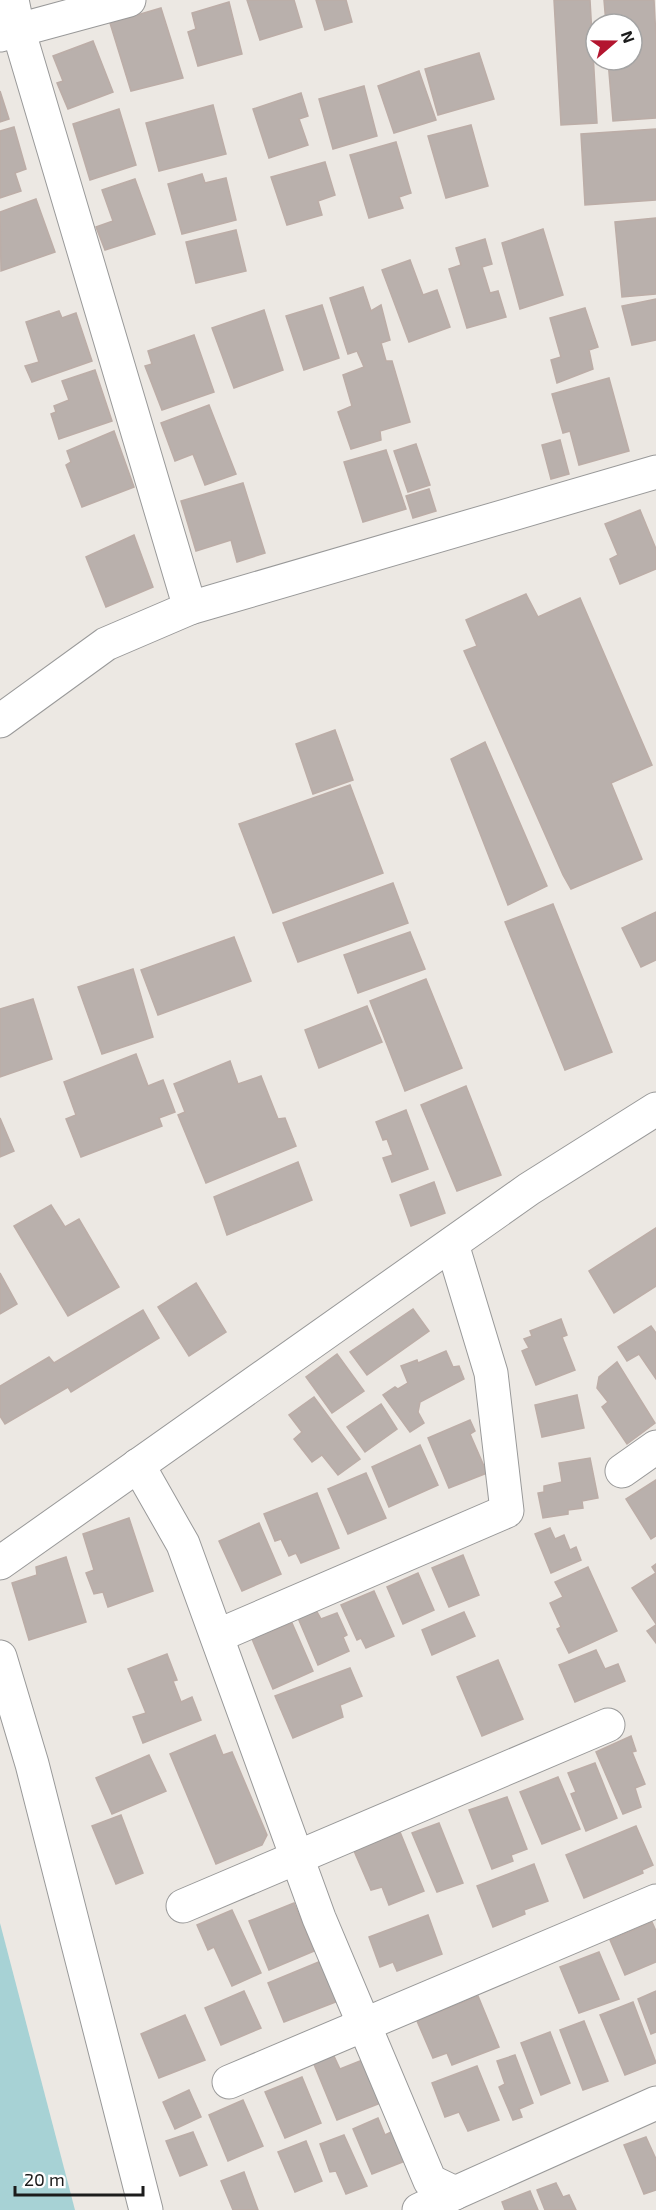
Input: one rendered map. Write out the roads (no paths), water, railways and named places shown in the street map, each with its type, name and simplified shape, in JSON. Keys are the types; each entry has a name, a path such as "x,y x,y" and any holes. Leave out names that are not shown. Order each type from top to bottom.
{"street":[{"path":"129,0 10,22 190,608"},
{"path":"0,721 106,644 190,608 656,472"},
{"path":"0,1563 529,1189 656,1109"},
{"path":"217,1636 507,1511 491,1373 452,1244"},
{"path":"622,1471 656,1447"},
{"path":"138,1465 183,1544 319,1918 430,2181 470,2196"},
{"path":"0,1657 32,1764 146,2210"},
{"path":"183,1906 608,1725"},
{"path":"230,2082 656,1901"},
{"path":"419,2210 470,2196 656,2103"}],"water":[{"path":"0,1923 75,2210 0,2210"}]}
